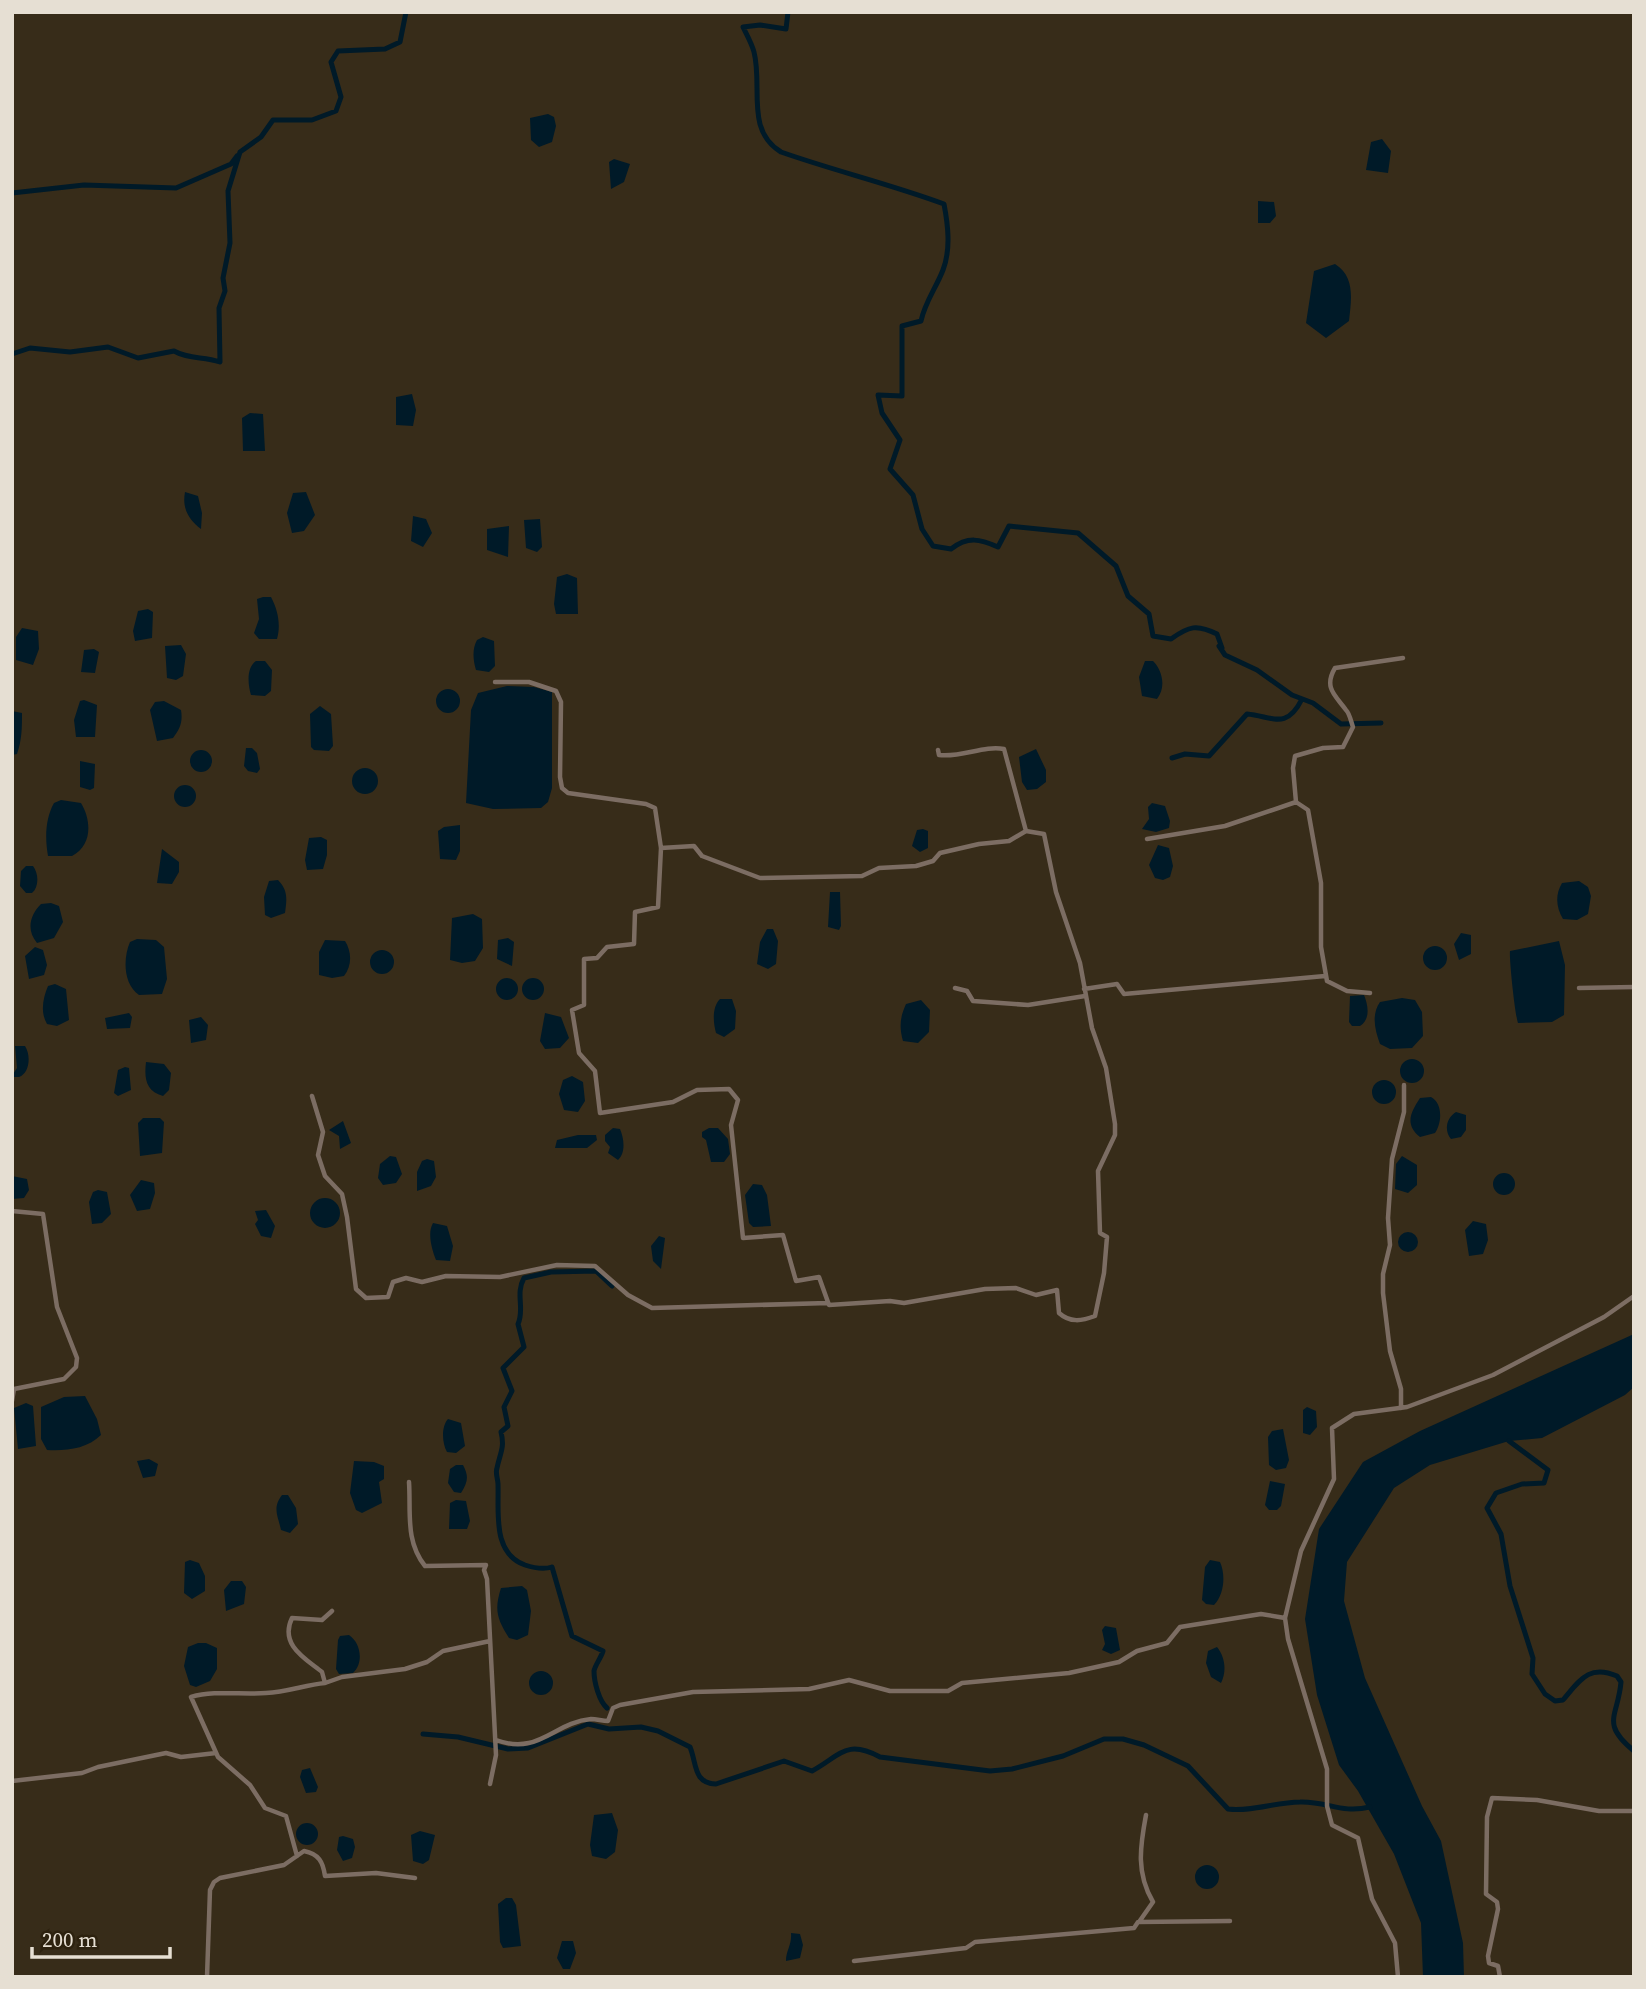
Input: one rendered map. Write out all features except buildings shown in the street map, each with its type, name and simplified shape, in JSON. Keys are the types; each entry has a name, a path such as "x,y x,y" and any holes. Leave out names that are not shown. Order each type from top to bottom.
{"street":[{"path":"1296,802 1293,768 1295,755 1319,748 1343,747 1352,725 1347,710 1333,694 1331,675 1335,668 1403,658"},
{"path":"495,682 529,682 556,691 561,702 562,788 568,793 621,799 655,808 659,818 661,848 658,907 635,912 634,944 607,947 597,958 584,959 584,1005 572,1010 579,1053 595,1071 600,1113 673,1102 697,1090 729,1089 738,1100 738,1110 732,1125 743,1238 783,1235 796,1281 819,1278 828,1303"},
{"path":"938,750 939,755 949,757 994,747 1004,749 1026,831"},
{"path":"1147,839 1226,826 1296,802"},
{"path":"1296,802 1308,810 1320,873 1321,947 1325,976 1327,981 1347,991 1370,993"},
{"path":"312,1096 323,1132 318,1154 325,1176 342,1194 356,1289 366,1298 388,1297 393,1282 406,1278 422,1282 446,1276 500,1277 557,1265 575,1265 600,1267 628,1295 652,1308 904,1303 985,1289 1016,1288 1036,1295 1057,1290 1059,1313 1066,1319 1083,1321 1095,1316 1107,1249 1107,1237 1100,1233 1098,1171 1115,1135 1115,1124 1106,1068 1097,1046 1080,963 1056,892 1044,834 1026,831 1009,841 978,844 940,853 933,861 916,866 879,868 862,876 760,878 702,856 694,846 661,848"},
{"path":"1084,989 1117,984 1124,994 1142,994 1192,986 1325,976"},
{"path":"1579,988 1634,987"},
{"path":"955,988 967,991 973,1001 1014,1005 1085,996"},
{"path":"1401,1408 1401,1389 1390,1350 1383,1274 1390,1245 1388,1218 1392,1159 1404,1112 1404,1085"},
{"path":"12,1211 43,1214 58,1307 77,1358 76,1367 64,1379 14,1389 12,1401"},
{"path":"1398,1977 1395,1943 1372,1899 1358,1838 1332,1825 1327,1806 1327,1769 1288,1639 1285,1618 1305,1538 1334,1479 1332,1428 1354,1414 1401,1408 1493,1375 1597,1321 1634,1296"},
{"path":"409,1482 409,1530 417,1556 425,1566 486,1565 484,1570 496,1740 490,1784"},
{"path":"325,1683 322,1672 299,1657 290,1636 290,1624 292,1618 322,1620 332,1611"},
{"path":"496,1740 507,1745 522,1746 584,1721 608,1721 613,1708 620,1705 693,1692 809,1689 849,1680 890,1691 948,1691 970,1682 1069,1673 1119,1662 1137,1651 1167,1643 1180,1627 1262,1615 1285,1618"},
{"path":"297,1856 286,1816 265,1808 250,1785 228,1769 216,1753 191,1697 233,1692 282,1692 342,1677 405,1669 457,1647 490,1641"},
{"path":"12,1781 82,1773 166,1752 181,1757 216,1753"},
{"path":"1500,1977 1499,1966 1489,1963 1488,1956 1498,1909 1497,1902 1486,1894 1487,1817 1492,1798 1537,1800 1599,1811 1634,1811"},
{"path":"854,1961 967,1948 975,1942 1134,1928 1153,1902 1143,1885 1139,1855 1146,1815"},
{"path":"207,1977 210,1890 220,1878 284,1865 304,1852 314,1853 323,1863 326,1876 376,1873 415,1878"},
{"path":"1138,1922 1230,1921"}],"water":[{"path":"548,114 554,117 556,126 552,142 539,147 531,140 530,118"},
{"path":"1382,139 1391,151 1388,173 1366,170 1371,142"},
{"path":"614,159 630,164 624,182 611,189 609,162"},
{"path":"1258,201 1274,202 1276,216 1270,223 1258,223"},
{"path":"1335,264 1342,269 1351,290 1349,321 1326,338 1306,323 1314,271"},
{"path":"412,394 416,410 413,426 396,425 396,397"},
{"path":"250,413 263,414 265,451 243,451 242,418"},
{"path":"185,492 198,496 202,513 201,529 187,513"},
{"path":"306,492 315,515 304,531 292,533 287,513 293,493"},
{"path":"413,516 426,519 432,533 423,547 411,541"},
{"path":"540,519 542,547 537,552 526,548 524,520"},
{"path":"509,526 508,557 487,550 487,529"},
{"path":"567,574 577,578 578,614 556,614 554,604 557,577"},
{"path":"271,597 275,607 279,623 277,639 259,639 254,633 259,619 257,599"},
{"path":"148,609 153,612 152,638 135,641 133,631 138,611"},
{"path":"22,628 38,631 39,649 33,665 16,660 16,637"},
{"path":"483,637 494,641 495,666 489,672 476,670 474,662 475,643"},
{"path":"181,645 186,654 183,676 176,680 167,678 165,646"},
{"path":"94,649 99,652 95,673 81,672 84,650"},
{"path":"256,661 265,661 272,670 271,691 265,696 251,695 249,672"},
{"path":"1145,661 1153,661 1161,675 1162,690 1157,699 1142,696 1139,677"},
{"path":"507,686 534,687 552,692 552,788 548,802 541,808 493,809 466,803 471,710 478,693"},
{"path":"448,689 457,692 460,701 457,710 448,713 439,710 436,701 439,692"},
{"path":"80,701 97,705 95,737 76,737 74,720"},
{"path":"164,701 181,710 181,722 173,738 157,741 150,710 155,702"},
{"path":"320,706 331,714 333,746 329,751 314,750 311,747 310,714"},
{"path":"12,711 22,713 22,728 17,754 12,755"},
{"path":"246,748 252,748 257,753 260,769 257,773 248,771 244,766"},
{"path":"1036,749 1046,770 1046,782 1037,789 1027,790 1022,782 1019,757"},
{"path":"197,750 205,750 212,757 212,765 205,772 197,772 190,765 190,757"},
{"path":"80,761 95,764 94,788 90,790 80,787"},
{"path":"365,768 374,772 378,781 374,790 365,794 356,790 352,781 356,772"},
{"path":"185,785 193,788 196,796 193,804 185,807 177,804 174,796 177,788"},
{"path":"61,800 81,803 87,817 87,840 79,852 72,856 48,856 47,822 54,803"},
{"path":"1152,803 1165,806 1170,821 1169,828 1156,832 1142,829 1149,819 1148,807"},
{"path":"460,825 460,851 456,860 440,859 438,831 444,827"},
{"path":"917,830 928,831 928,848 920,852 912,846"},
{"path":"321,837 327,840 323,869 307,870 305,860 309,838"},
{"path":"1158,845 1169,848 1173,866 1170,877 1163,880 1155,878 1149,865"},
{"path":"162,849 179,862 179,872 172,884 157,883"},
{"path":"26,866 33,866 36,873 37,884 32,893 26,893 20,886 21,871"},
{"path":"278,880 286,895 285,913 271,918 265,915 264,897 269,881"},
{"path":"1579,881 1588,887 1591,896 1588,914 1577,920 1563,919 1557,901 1558,892 1562,883"},
{"path":"830,892 840,892 839,930 828,927"},
{"path":"41,904 59,906 63,922 54,938 37,943 31,933 32,918"},
{"path":"473,914 482,919 483,948 475,961 462,963 450,960 452,918"},
{"path":"767,929 773,929 778,941 776,964 768,969 757,964 760,942"},
{"path":"1461,933 1471,935 1471,954 1459,960 1454,944"},
{"path":"508,938 514,942 512,966 497,959 498,940"},
{"path":"137,939 156,940 164,947 167,979 162,994 139,995 127,978 126,955 130,942"},
{"path":"325,940 345,941 350,963 344,976 332,978 319,975 319,952"},
{"path":"1559,941 1565,965 1564,1015 1552,1022 1518,1023 1510,951"},
{"path":"1435,946 1446,953 1447,958 1440,969 1435,970 1424,963 1423,958 1430,947"},
{"path":"35,947 43,950 47,965 44,975 29,979 25,956"},
{"path":"382,950 390,954 394,962 390,970 382,974 374,970 370,962 374,954"},
{"path":"503,978 511,978 518,985 518,993 511,1000 503,1000 496,993 496,985"},
{"path":"533,978 541,981 544,989 541,997 533,1000 525,997 522,989 525,981"},
{"path":"55,984 66,989 69,1020 57,1026 47,1024 43,1010 48,986"},
{"path":"1364,995 1366,1020 1360,1026 1352,1026 1349,1022 1350,996"},
{"path":"1402,998 1415,1000 1422,1012 1423,1036 1412,1048 1390,1049 1380,1044 1375,1028 1376,1012 1380,1002"},
{"path":"720,999 732,999 736,1011 735,1029 724,1037 716,1033 714,1024 714,1010"},
{"path":"921,1000 930,1010 929,1032 918,1043 903,1041 902,1013 906,1004"},
{"path":"129,1013 132,1017 130,1028 107,1029 105,1018"},
{"path":"545,1013 561,1017 569,1038 560,1048 545,1049 540,1041"},
{"path":"201,1017 208,1025 206,1040 191,1043 189,1020"},
{"path":"15,1046 25,1046 28,1054 27,1068 19,1077 14,1077 13,1074 17,1068"},
{"path":"1407,1059 1417,1059 1424,1066 1424,1076 1417,1083 1407,1083 1400,1076 1400,1066"},
{"path":"146,1062 164,1064 171,1073 169,1090 163,1096 147,1084"},
{"path":"129,1068 131,1090 118,1096 114,1093 118,1070"},
{"path":"572,1076 583,1082 585,1101 578,1112 564,1110 559,1094 563,1080"},
{"path":"1384,1080 1395,1087 1396,1092 1389,1103 1384,1104 1373,1097 1372,1092 1379,1081"},
{"path":"1431,1097 1438,1104 1439,1124 1435,1133 1420,1137 1412,1127 1412,1113 1420,1098"},
{"path":"1456,1112 1466,1115 1466,1130 1461,1137 1451,1139 1447,1125"},
{"path":"143,1118 160,1118 164,1122 162,1153 140,1156 138,1123"},
{"path":"343,1121 351,1143 340,1149 339,1136 329,1130"},
{"path":"613,1128 620,1129 623,1141 618,1160 608,1153 610,1147 605,1141 605,1135"},
{"path":"709,1128 718,1128 728,1139 730,1154 724,1162 711,1162 706,1140 702,1137 702,1132"},
{"path":"578,1135 596,1135 597,1140 587,1148 555,1148 557,1140"},
{"path":"390,1156 396,1157 402,1174 396,1183 383,1185 378,1178 380,1164"},
{"path":"1402,1156 1417,1165 1417,1185 1408,1193 1395,1189 1396,1164"},
{"path":"422,1161 434,1161 436,1177 431,1186 417,1191 417,1172"},
{"path":"1504,1173 1512,1176 1515,1184 1512,1192 1504,1195 1496,1192 1493,1184 1496,1176"},
{"path":"12,1176 27,1179 29,1190 24,1198 12,1199"},
{"path":"141,1180 154,1183 155,1193 150,1209 137,1211 130,1195"},
{"path":"753,1184 762,1185 767,1195 771,1226 753,1227 749,1223 745,1195"},
{"path":"93,1192 107,1192 111,1214 102,1223 92,1224 89,1202"},
{"path":"325,1198 336,1202 340,1213 336,1224 325,1228 314,1224 310,1213 314,1202"},
{"path":"266,1210 275,1226 271,1238 261,1236 255,1224 258,1220 255,1211"},
{"path":"1473,1221 1486,1224 1488,1240 1483,1254 1469,1256 1465,1230"},
{"path":"433,1223 447,1226 453,1246 450,1261 436,1260 430,1236"},
{"path":"1404,1232 1412,1232 1418,1242 1412,1252 1404,1252 1398,1246 1398,1238"},
{"path":"659,1236 665,1238 661,1269 653,1261 651,1246"},
{"path":"1634,1334 1634,1387 1625,1395 1542,1438 1509,1441 1430,1465 1394,1488 1347,1562 1344,1601 1365,1678 1422,1806 1441,1841 1463,1943 1464,1977 1423,1977 1421,1923 1394,1854 1358,1791 1339,1765 1317,1695 1305,1619 1319,1529 1363,1462 1420,1431"},
{"path":"85,1396 97,1419 101,1435 76,1448 47,1450 41,1439 41,1407 64,1397"},
{"path":"26,1403 33,1406 36,1446 18,1449 14,1408"},
{"path":"1307,1407 1316,1411 1317,1427 1310,1435 1303,1433 1303,1410"},
{"path":"448,1419 461,1423 465,1446 456,1453 447,1452 444,1444 443,1431"},
{"path":"1283,1429 1289,1460 1286,1468 1276,1470 1269,1465 1268,1437 1272,1431"},
{"path":"149,1459 158,1464 155,1476 143,1478 137,1461"},
{"path":"354,1461 374,1462 384,1466 384,1479 379,1482 382,1503 362,1513 356,1510 350,1493"},
{"path":"463,1465 467,1476 461,1493 454,1492 448,1483 450,1469"},
{"path":"1270,1481 1285,1484 1281,1506 1277,1510 1269,1510 1265,1505"},
{"path":"282,1495 288,1495 296,1508 298,1524 290,1533 281,1530 277,1516 276,1508"},
{"path":"456,1500 466,1501 470,1521 467,1529 449,1529 450,1503"},
{"path":"190,1560 199,1563 205,1576 205,1591 192,1599 184,1593 185,1562"},
{"path":"1210,1560 1220,1562 1223,1573 1222,1590 1214,1605 1206,1604 1202,1600 1205,1567"},
{"path":"231,1581 242,1581 246,1587 244,1604 226,1611 224,1590"},
{"path":"522,1586 527,1590 531,1611 528,1635 517,1640 509,1638 502,1625 498,1602 501,1588"},
{"path":"1105,1626 1116,1628 1120,1650 1111,1654 1102,1650 1105,1644 1102,1630"},
{"path":"349,1635 360,1653 359,1664 353,1673 339,1674 336,1669 338,1640 340,1636"},
{"path":"198,1643 217,1648 217,1669 210,1681 196,1687 190,1685 184,1666 188,1647"},
{"path":"1217,1647 1224,1664 1221,1683 1211,1677 1206,1663 1208,1651"},
{"path":"536,1671 546,1671 553,1678 553,1688 546,1695 536,1695 529,1688 529,1678"},
{"path":"310,1768 318,1787 316,1792 306,1793 300,1777 302,1770"},
{"path":"612,1813 618,1830 615,1852 606,1859 592,1856 590,1845 594,1815"},
{"path":"307,1823 315,1826 318,1834 315,1842 307,1845 299,1842 296,1834 299,1826"},
{"path":"420,1831 435,1835 429,1860 423,1864 413,1861 411,1835"},
{"path":"339,1837 353,1839 355,1847 352,1858 343,1861 337,1850"},
{"path":"1207,1865 1216,1868 1219,1877 1216,1886 1207,1889 1198,1886 1195,1877 1198,1868"},
{"path":"506,1898 512,1898 516,1905 521,1946 503,1948 500,1942 498,1904"},
{"path":"791,1933 800,1934 803,1945 800,1958 786,1961 791,1941"},
{"path":"562,1941 573,1941 576,1953 570,1969 563,1969 557,1958"}],"waterway":[{"path":"12,354 30,348 70,352 108,347 138,358 174,351 220,362 219,308 225,291 223,278 230,243 228,191 240,152 261,137 273,120 312,120 336,111 341,97 331,62 338,51 385,49 400,42 406,12"},
{"path":"788,12 786,29 760,25 743,27 754,52 759,120 770,143 781,152 944,204 948,229 946,262 921,321 902,326 902,396 878,395 882,413 900,440 890,469 913,495 922,529 933,546 951,549 963,542 974,540 998,547 1009,526 1078,533 1116,566 1128,596 1149,614 1153,636 1171,639 1188,629 1204,629 1217,634 1222,648"},
{"path":"12,193 84,185 176,188 231,164 237,156"},
{"path":"1219,646 1225,655 1257,670 1292,695 1313,703 1341,724 1381,723"},
{"path":"1172,758 1185,754 1209,756 1247,714 1271,719 1284,718 1296,709 1302,699"},
{"path":"607,1708 599,1696 594,1675 603,1651 572,1636 552,1567 525,1565 514,1559 502,1542 496,1472 502,1446 501,1432 508,1426 504,1407 512,1391 503,1368 524,1347 518,1324 521,1313 520,1290 524,1278 551,1272 596,1271 612,1286"},
{"path":"1509,1441 1548,1470 1544,1483 1522,1484 1496,1493 1487,1508 1501,1534 1510,1586 1533,1658 1532,1674 1545,1694 1555,1701 1563,1700 1580,1680 1592,1673 1617,1676 1621,1682 1614,1726 1634,1751"},
{"path":"423,1734 458,1737 508,1749 528,1748 588,1724 609,1729 641,1727 658,1731 690,1747 697,1772 703,1780 716,1784 784,1761 812,1771 851,1749 859,1749 880,1757 990,1771 1012,1769 1063,1756 1104,1739 1123,1739 1144,1745 1188,1766 1228,1809 1300,1802 1351,1809 1370,1807"}]}
